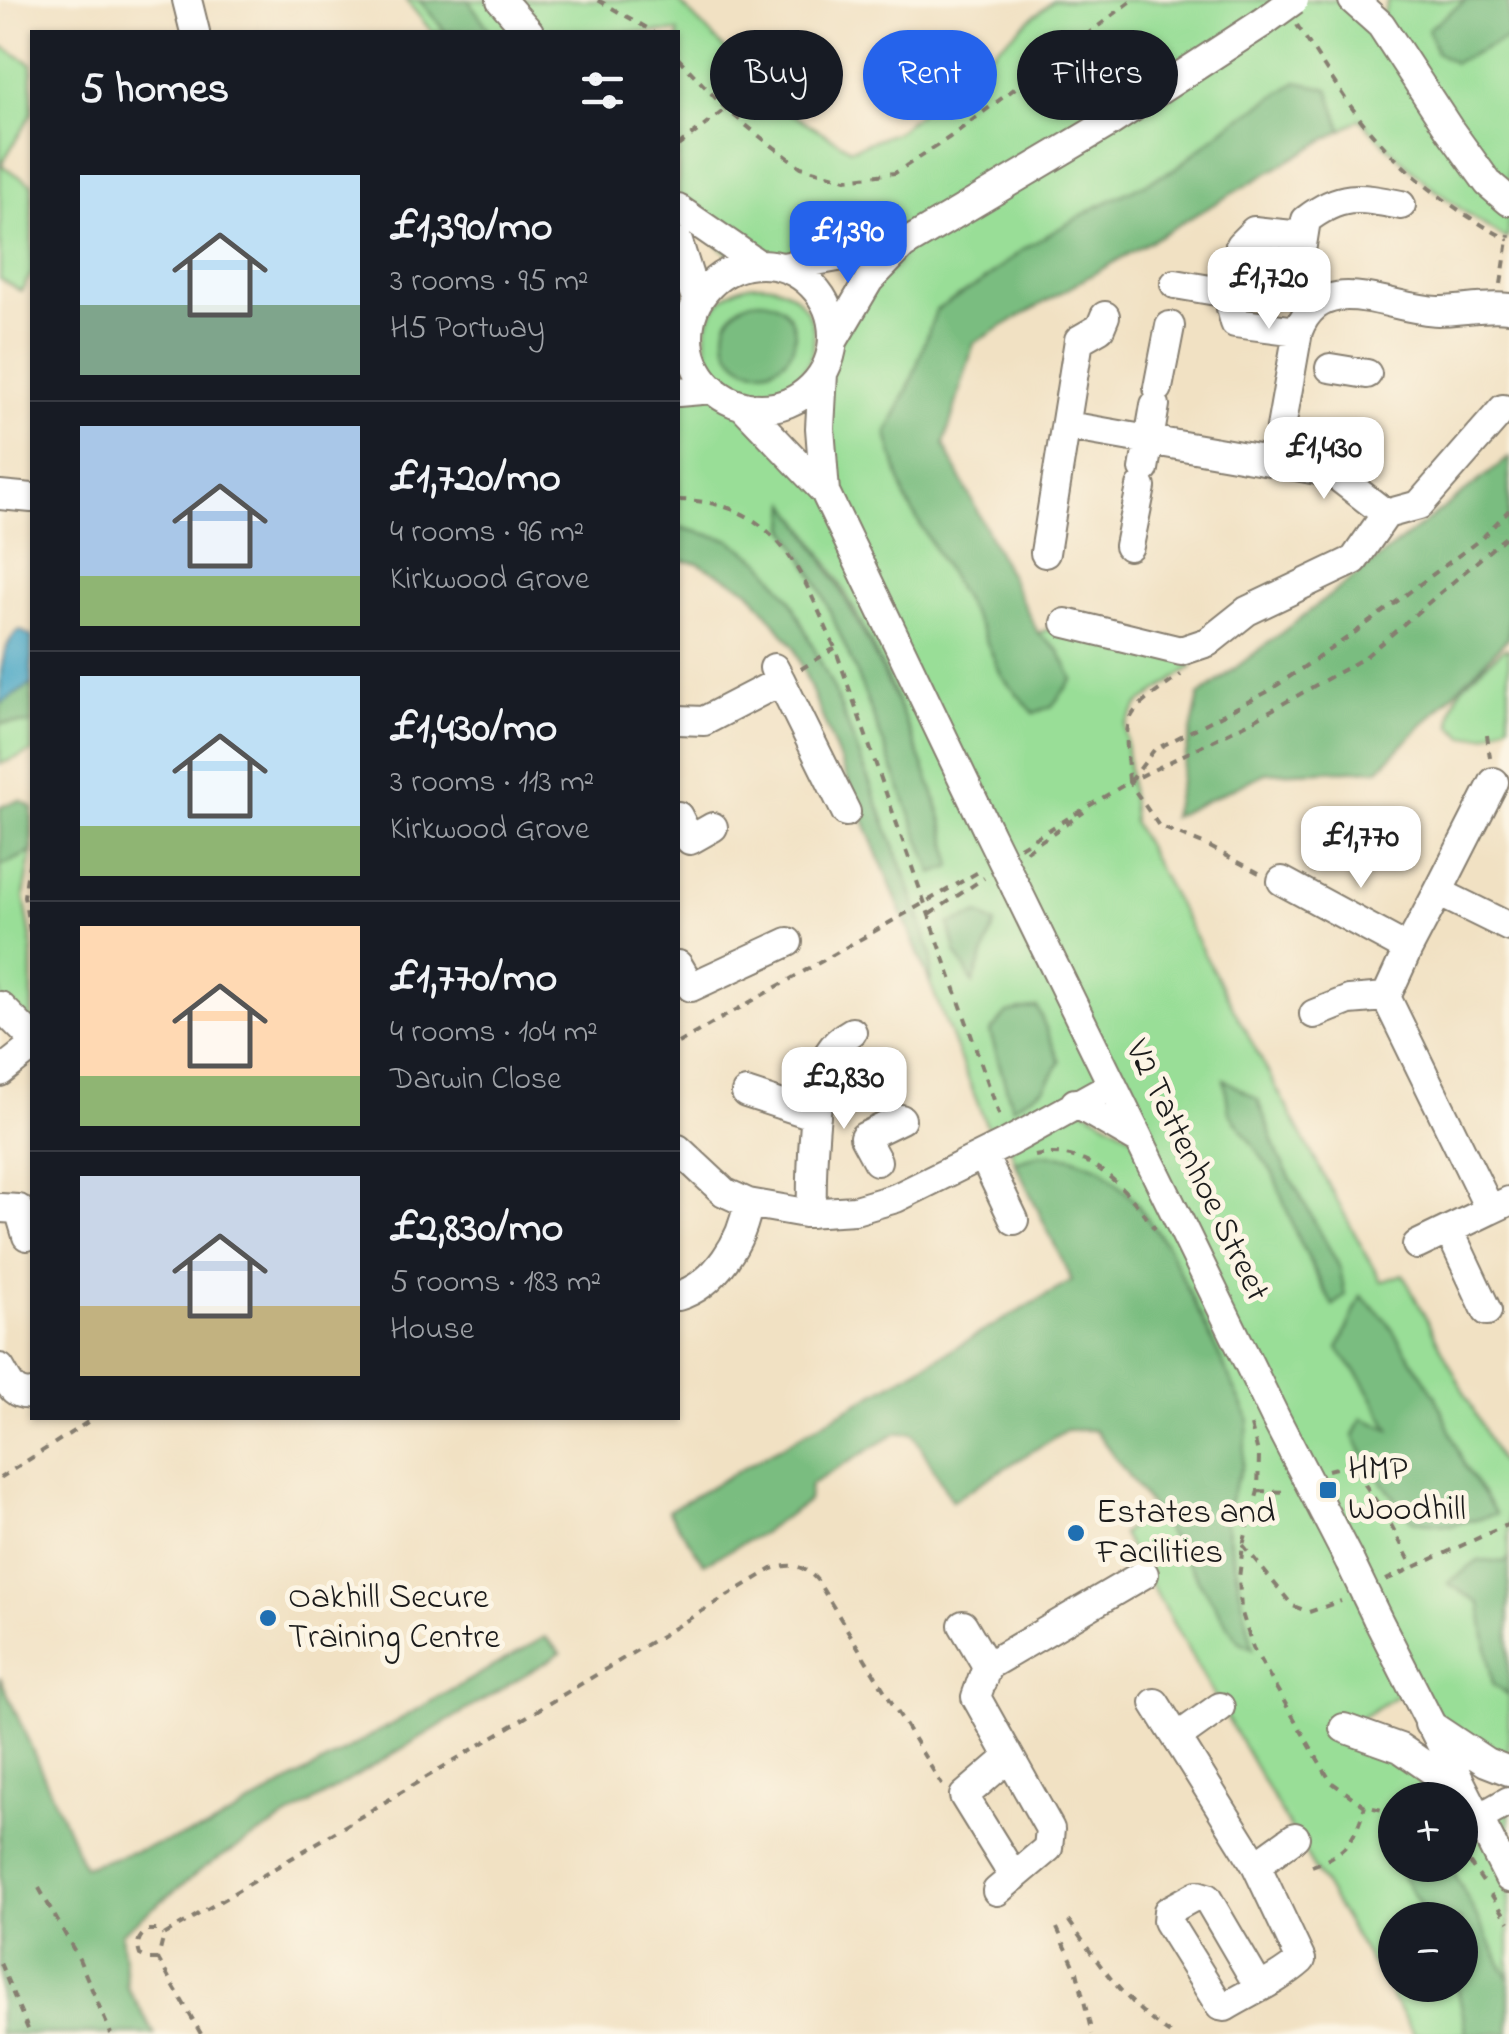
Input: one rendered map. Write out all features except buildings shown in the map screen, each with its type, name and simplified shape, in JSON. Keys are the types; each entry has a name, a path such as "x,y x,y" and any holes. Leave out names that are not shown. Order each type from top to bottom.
{"street":[{"path":"187,0 194,30"},
{"path":"501,0 528,30"},
{"path":"1353,0 1384,13 1449,130 1488,183 1509,201"},
{"path":"680,258 690,348 698,371 713,389 743,406 766,408 788,402 808,391 822,373 833,341 868,280 903,244 1107,124 1292,7"},
{"path":"1317,302 1299,264 1306,220 1326,204 1358,196 1400,205"},
{"path":"680,210 770,265 804,278 821,296 831,317 833,341"},
{"path":"1240,245 1254,231 1303,236"},
{"path":"688,322 722,275 903,244"},
{"path":"1175,284 1234,294 1235,323 1298,332"},
{"path":"1274,462 1311,365 1298,332 1305,314 1317,302 1342,294 1436,311 1509,308"},
{"path":"1046,553 1079,340 1100,328 1104,316"},
{"path":"1129,546 1170,326"},
{"path":"1311,365 1367,374"},
{"name":"V2 Tattenhoe Street","path":"822,373 824,492"},
{"path":"680,392 713,389"},
{"name":"V2 Tattenhoe Street","path":"743,406 824,492 988,831 1006,879 1459,1782"},
{"path":"1066,623 1181,652 1208,642 1248,611 1354,560 1386,514 1419,506 1503,409"},
{"path":"1068,426 1333,473 1386,514"},
{"path":"0,495 30,498"},
{"path":"680,720 704,721 777,673 846,812"},
{"path":"1386,998 1494,782"},
{"path":"1282,881 1408,948"},
{"path":"1438,892 1509,928"},
{"path":"680,969 691,986 788,942"},
{"path":"1314,1014 1349,1000 1386,998"},
{"path":"1386,998 1500,1205 1417,1245"},
{"path":"0,1006 30,1036"},
{"path":"812,1213 816,1116 827,1056 852,1032"},
{"path":"0,1072 30,1050"},
{"path":"680,1151 724,1192 748,1203 812,1213 855,1210 886,1178 983,1154 1112,1085"},
{"path":"746,1093 816,1116"},
{"path":"1075,1103 1139,1140"},
{"path":"886,1178 864,1137 901,1119"},
{"path":"983,1154 1014,1220"},
{"path":"680,1295 704,1284 723,1262 746,1220 748,1203"},
{"path":"0,1208 20,1210 27,1236"},
{"path":"1449,1230 1487,1311"},
{"path":"0,1368 13,1390 30,1394"},
{"path":"1008,1758 964,1796 1006,1884 1048,1848 1050,1828 976,1697 987,1666 1144,1574"},
{"path":"962,1625 987,1666"},
{"path":"1156,1703 1256,1865 1301,1960 1259,1987"},
{"path":"1178,1737 1220,1708"},
{"path":"1428,1723 1486,1762 1509,1771"},
{"path":"1344,1728 1400,1748 1451,1782"},
{"path":"1479,1818 1509,1801"},
{"name":"V2 Tattenhoe Street","path":"1479,1818 1509,1878"},
{"path":"1256,1865 1295,1837"}],"path":[{"path":"598,0 650,30"},
{"path":"740,120 801,167 846,179 896,173 1133,0"},
{"path":"1292,7 1360,119 1454,207 1508,238"},
{"path":"680,60 710,92"},
{"path":"680,144 712,120"},
{"path":"680,500 724,504 753,519 780,542 805,580 835,648 1016,1162 1041,1154 1072,1157 1101,1168 1133,1199 1156,1230"},
{"path":"1130,782 1154,750 1267,692 1482,538 1509,510"},
{"path":"1012,856 1130,782 1254,720 1364,658 1509,534"},
{"path":"777,673 835,648"},
{"path":"1192,667 1139,704 1125,726 1130,782 1160,826 1282,881"},
{"path":"30,858 24,896 30,932"},
{"path":"680,1042 994,863"},
{"path":"930,914 1006,879"},
{"path":"1250,1419 1258,1456 1258,1490 1239,1578 1241,1610 1253,1648 1331,1782 1365,1806 1378,1809"},
{"path":"0,1478 91,1420"},
{"path":"1328,1470 1351,1464 1387,1517 1413,1568"},
{"path":"1258,1490 1290,1492"},
{"path":"201,2034 158,1959 164,1936 772,1569 788,1564 806,1568 817,1580 942,1787 964,1796"},
{"path":"1312,1866 1339,1856 1351,1841 1365,1806"},
{"path":"38,1888 79,1959 110,2034"},
{"path":"1070,1921 1102,1970 1140,2013 1170,2034"},
{"path":"1057,1928 1078,1972 1092,2034"},
{"path":"158,1959 140,1955 137,1946 140,1936 148,1930 158,1930 164,1936"},
{"path":"0,1963 30,2034"}],"green space":[{"path":"406,0 419,0 444,30 430,30"},
{"path":"419,0 468,0 490,30 444,30"},
{"path":"468,0 677,0 710,34 710,120 802,120 851,149 897,132 911,120 997,120 997,47 1017,30 1017,120 1178,120 1178,30 1018,30 1053,0 1353,0 1380,25 1388,0 1466,0 1429,29 1436,52 1454,62 1509,37 1506,239 1429,184 1360,119 1342,130 1328,89 1297,82 1229,125 1174,170 1098,206 1022,250 985,280 937,310 887,434 905,498 982,631 1002,677 1034,713 1052,706 1073,679 1059,651 1038,633 1066,623 1181,651 1192,667 1139,704 1125,726 1133,822 1381,1282 1403,1274 1509,1479 1509,1558 1505,1562 1480,1560 1449,1583 1480,1604 1493,1685 1509,1696 1509,1771 1486,1762 1428,1723 1409,1688 1345,1728 1400,1748 1451,1782 1378,1782 1378,1882 1406,1882 1418,1902 1378,1902 1378,1974 1122,1534 1152,1508 1238,1640 1252,1647 1241,1610 1239,1578 1224,1516 1241,1466 1249,1419 1167,1246 1133,1199 1101,1168 1072,1157 1041,1154 1015,1162 1005,1130 991,1137 930,983 932,956 907,880 834,690 790,599 763,563 730,540 680,528 680,392 713,389 743,406 824,490 821,406 829,356 851,306 872,275 901,245 783,267 784,256 758,264 735,259 680,213 680,30 490,30","holes":["788,504 863,626 893,691 935,798 951,867 933,873 857,674 820,588 786,527","979,914 995,924 973,982 957,955 949,924","1037,1008 1060,1062 1045,1087 1012,1107 990,1032 1008,1013","1225,1080 1258,1100 1280,1159 1340,1268 1344,1295 1333,1305 1308,1258 1274,1176 1231,1111","1111,1085 1138,1139 1076,1104","1361,1296 1386,1320 1435,1395 1465,1467 1496,1514 1451,1525 1413,1521 1368,1464 1354,1436 1362,1419 1391,1431 1363,1381 1338,1349"]},
{"path":"1466,0 1509,0 1509,37 1454,63 1436,52 1428,29"},
{"path":"0,45 30,63 30,116 1,165 30,183 30,276 21,291 0,279"},
{"path":"1297,82 1328,89 1342,130 974,343 944,445 1038,633 1059,651 1073,679 1052,706 1034,713 1002,677 982,631 905,498 887,434 912,379 936,310 985,280 1022,250 1098,206 1174,170 1229,125"},
{"path":"760,284 781,288 798,300 810,317 814,338 810,359 798,376 781,388 760,392 739,388 722,376 710,359 706,338 710,317 722,300 739,288"},
{"path":"760,300 785,310 795,335 785,360 760,370 735,360 725,335 735,310"},
{"path":"1509,458 1509,637 1379,769 1265,773 1172,817 1199,696"},
{"path":"788,503 838,585 895,699 935,796 952,867 933,874 857,674 820,588 786,527"},
{"path":"680,528 730,540 763,563 790,599 834,690 907,880 932,956 930,983 794,647 749,590 698,563 680,560"},
{"path":"1509,649 1509,723 1487,735 1465,737 1452,726 1454,701 1475,673"},
{"path":"30,685 30,724 0,723 0,704"},
{"path":"0,723 30,724 30,753 0,764"},
{"path":"20,800 30,806 30,853 0,866 0,807"},
{"path":"30,853 24,896 30,932 30,1036 0,1006 0,866"},
{"path":"979,914 995,924 973,983 957,955 949,924"},
{"path":"1037,1007 1060,1062 1045,1087 1012,1107 990,1032 1007,1013"},
{"path":"1224,1079 1258,1100 1280,1159 1340,1268 1345,1295 1333,1306 1296,1234 1273,1173 1229,1112"},
{"path":"1041,1154 1072,1157 1101,1168 1133,1199 1167,1246 1249,1419 1242,1466 1224,1516 1253,1648 1238,1641 1152,1508 1095,1430 1066,1430 952,1501 913,1433 897,1433 810,1485 808,1501 762,1533 704,1563 668,1511 1072,1281 1015,1162"},
{"path":"1361,1296 1386,1320 1435,1395 1465,1467 1496,1514 1451,1525 1413,1521 1368,1464 1354,1436 1362,1418 1390,1429 1363,1381 1338,1349"},
{"path":"1509,1558 1509,1696 1493,1685 1480,1604 1448,1583 1480,1560 1505,1562"},
{"path":"545,1637 561,1653 205,1867 121,1933 127,1987 155,2034 0,2034 0,1677 84,1867 207,1829"},
{"path":"1509,1801 1509,1979 1478,1919 1478,1902 1469,1902 1459,1882 1478,1882 1478,1816"},
{"path":"1406,1882 1459,1882 1469,1902 1418,1902"},
{"path":"1478,1919 1509,1979 1509,2034 1467,2034 1460,2002 1478,2002"},
{"path":"1395,2002 1460,2002 1467,2034 1414,2034"}],"water":[{"path":"20,630 30,636 30,685 0,704 5,652"}],"place":[{"name":"HMP Woodhill","path":"1328,1490"},
{"name":"Estates and Facilities","path":"1076,1533"},
{"name":"Oakhill Secure Training Centre","path":"268,1618"}]}
